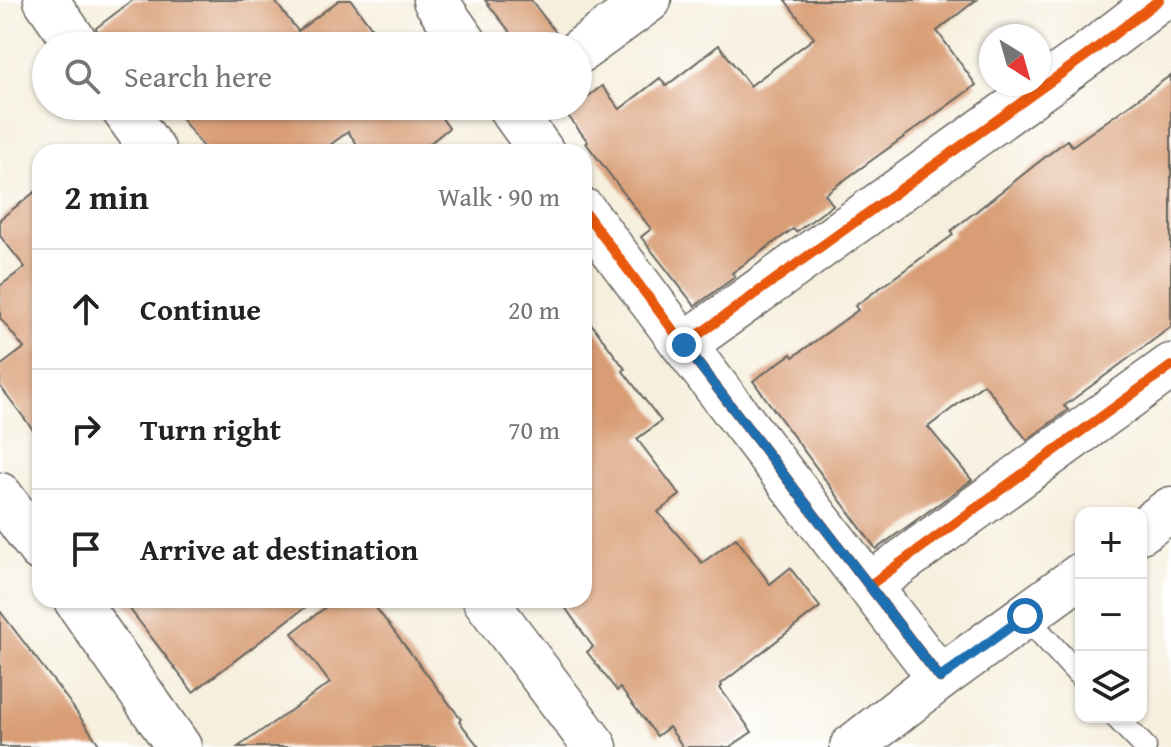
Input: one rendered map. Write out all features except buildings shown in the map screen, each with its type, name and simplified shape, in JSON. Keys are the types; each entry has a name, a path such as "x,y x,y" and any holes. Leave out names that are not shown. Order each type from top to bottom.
{"street":[{"path":"46,0 68,32"},
{"path":"435,0 457,32"},
{"path":"592,42 649,0"},
{"path":"684,345 1159,0"},
{"path":"131,120 148,144"},
{"path":"519,120 536,144"},
{"path":"592,222 940,678"},
{"path":"870,585 1171,366"},
{"path":"14,507 32,536"},
{"path":"1147,527 1171,509"},
{"path":"852,747 1076,579"},
{"path":"82,608 179,747"},
{"path":"491,608 595,747"}],"lane":[{"path":"1025,616 1075,670"},
{"path":"1122,723 1145,747"}],"cycle path":[{"path":"684,345 1159,0"},
{"path":"592,222 940,678"},
{"path":"870,585 1171,366"}],"route":[{"path":"684,345 940,678 1025,616"}]}
